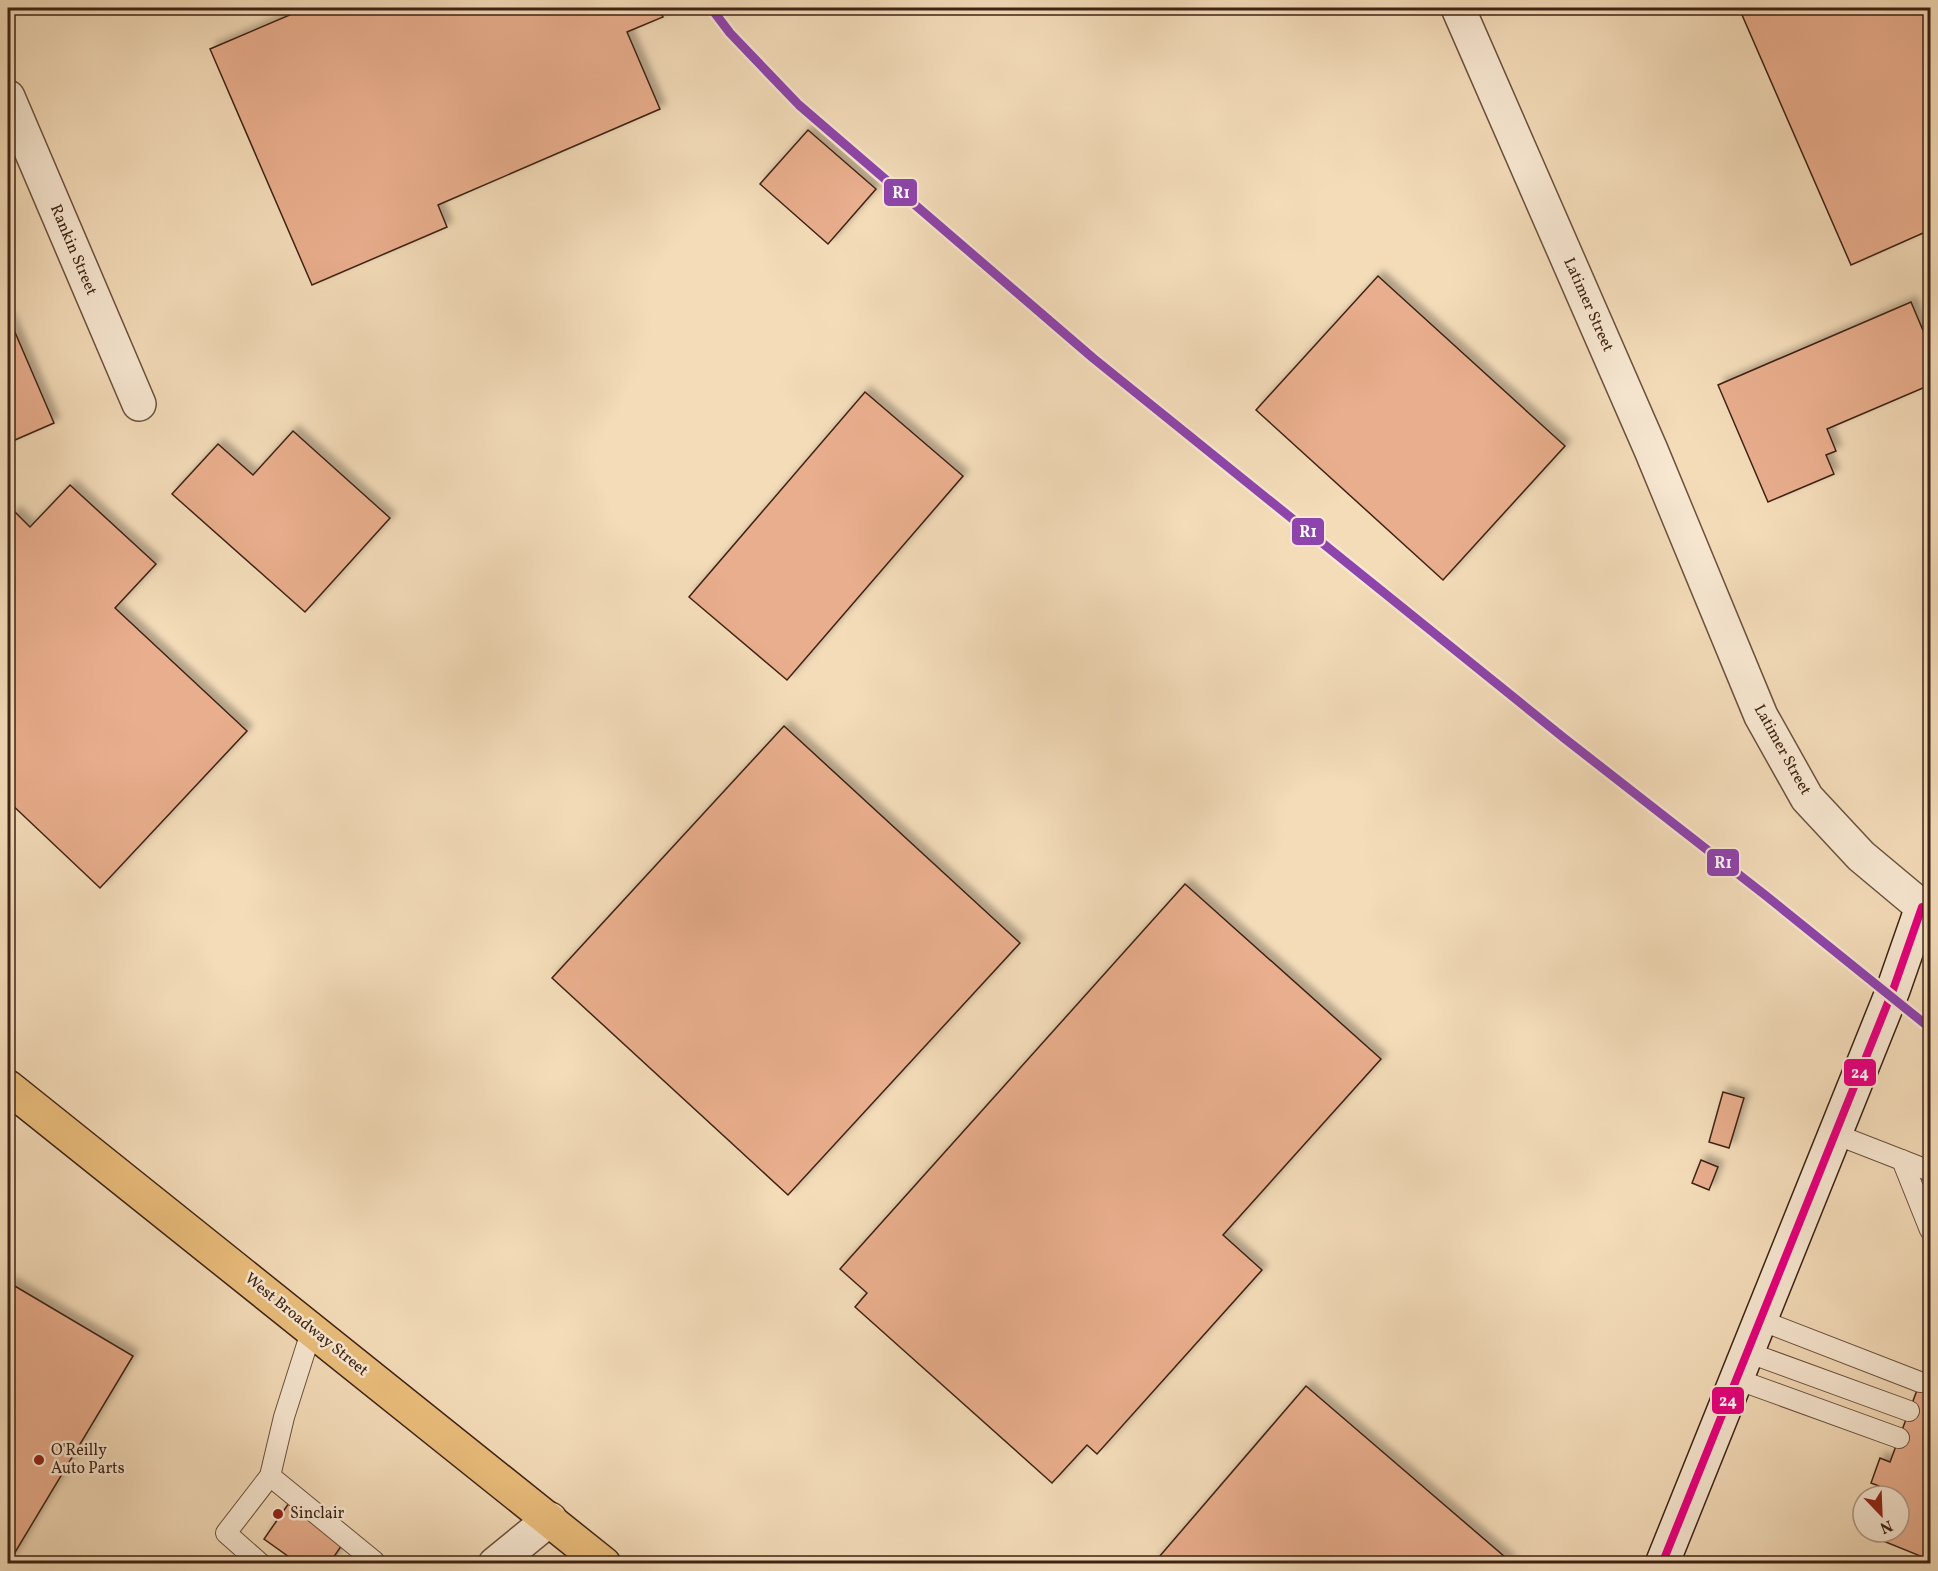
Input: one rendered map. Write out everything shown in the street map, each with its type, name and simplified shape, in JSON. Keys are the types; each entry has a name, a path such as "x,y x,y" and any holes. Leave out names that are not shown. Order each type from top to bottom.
{"main road":[{"name":"West Broadway Street","path":"8,1087 604,1563"}],"street":[{"name":"Latimer Street","path":"1458,8 1651,450 1761,716 1807,798 1861,856 1926,908 1662,1563"},
{"name":"Rankin Street","path":"8,98 139,404"},
{"path":"495,1563 550,1519"}],"lane":[{"path":"1835,1134 1930,1171"},
{"path":"1902,1160 1930,1230"},
{"path":"1760,1320 1920,1382"},
{"path":"261,1563 226,1533 270,1476 284,1417 312,1329"},
{"path":"1742,1366 1910,1411"},
{"path":"1742,1366 1899,1438"},
{"path":"270,1476 374,1561 371,1563"}],"building":[{"path":"306,8 658,8 663,17 627,32 660,109 438,205 447,227 312,285 210,49"},
{"path":"1739,8 1930,8 1930,230 1851,265"},
{"path":"808,130 876,189 828,244 760,184"},
{"path":"1378,276 1565,446 1443,580 1256,410"},
{"path":"1911,302 1930,347 1930,385 1827,429 1836,451 1826,455 1834,474 1768,502 1718,385"},
{"path":"8,316 54,423 8,443"},
{"path":"865,392 963,476 787,680 689,597"},
{"path":"293,431 390,518 305,612 172,494 218,444 253,475"},
{"path":"70,485 156,564 115,608 247,731 100,888 8,801 8,519 15,512 30,527"},
{"path":"784,726 1020,943 788,1195 552,978"},
{"path":"1185,884 1381,1059 1223,1235 1262,1270 1097,1454 1087,1445 1052,1483 855,1307 867,1293 840,1269"},
{"path":"1723,1092 1744,1098 1729,1148 1709,1142"},
{"path":"1701,1160 1718,1167 1709,1190 1692,1183"},
{"name":"O'Reilly Auto Parts","path":"8,1282 133,1356 8,1564"},
{"path":"1928,1361 1930,1362 1930,1560 1891,1544 1911,1544 1911,1484 1871,1483 1880,1458 1890,1462"},
{"path":"1306,1386 1512,1563 1153,1564"},
{"path":"289,1503 344,1542 329,1564 299,1564 264,1539"}],"transit line":[{"name":"R1","path":"711,8 730,33 799,105 1093,358 1564,738 1930,1028"},
{"name":"24","path":"1662,1564 1893,990 1922,907"}],"place":[{"name":"O'Reilly Auto Parts","path":"39,1460"},
{"name":"Sinclair","path":"278,1514"}]}
